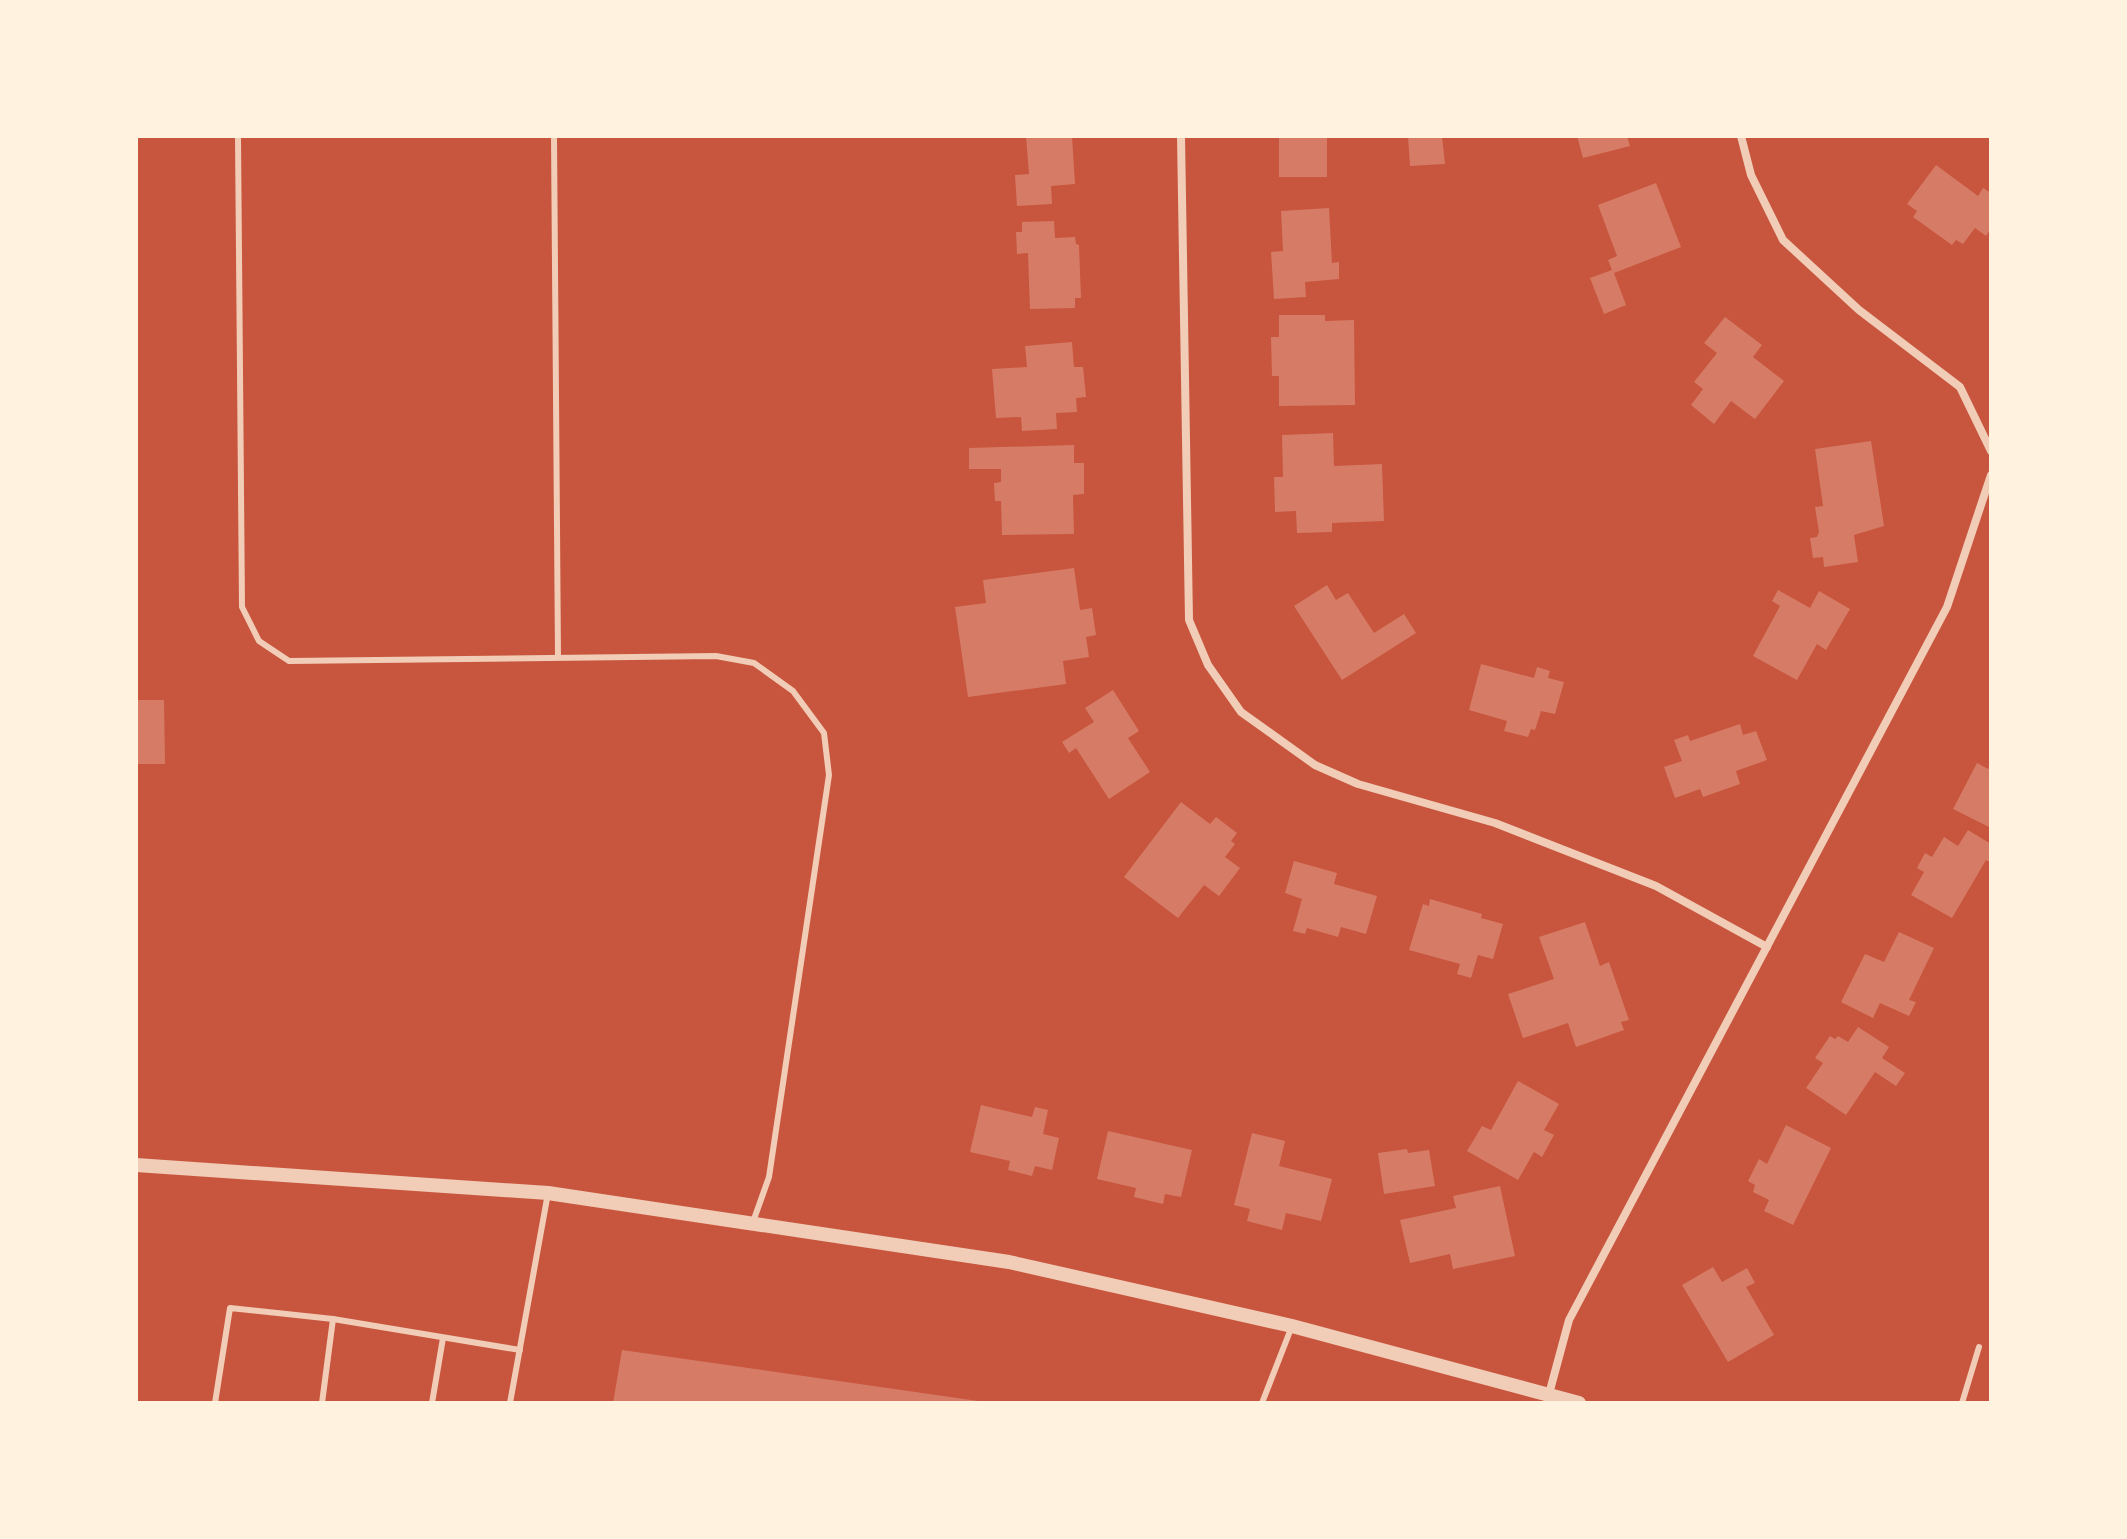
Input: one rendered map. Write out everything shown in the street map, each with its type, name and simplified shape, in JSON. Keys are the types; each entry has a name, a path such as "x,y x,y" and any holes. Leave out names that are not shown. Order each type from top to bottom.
{"street":[{"path":"1181,136 1189,620 1208,665 1241,712 1315,765 1358,784 1495,823 1656,886 1767,947"},
{"path":"1741,136 1751,175 1783,240 1859,310 1960,387 1991,451"},
{"path":"1549,1394 1569,1320 1947,607 1991,475"},
{"path":"136,1165 548,1193 1009,1262 1292,1326 1579,1403"}],"lane":[{"path":"238,136 242,607 259,641 289,661 716,656 754,663 793,691 824,733 829,775 769,1177 753,1223"},
{"path":"554,136 558,657"},
{"path":"510,1403 548,1193"},
{"path":"215,1403 230,1308 333,1319 520,1350"},
{"path":"322,1403 333,1319"},
{"path":"1262,1403 1292,1326"},
{"path":"432,1403 443,1338"},
{"path":"1962,1403 1979,1347"}],"building":[{"path":"1026,136 1072,136 1075,184 1051,186 1052,204 1017,206 1015,175 1029,174"},
{"path":"1279,136 1327,136 1327,177 1279,177"},
{"path":"1408,136 1442,136 1445,164 1410,166"},
{"path":"1577,136 1627,136 1630,146 1583,158"},
{"path":"1936,165 1978,196 1983,188 1991,193 1991,228 1986,236 1975,228 1963,244 1956,240 1952,245 1913,217 1917,211 1907,204"},
{"path":"1656,183 1681,247 1614,273 1626,305 1604,314 1590,278 1612,270 1608,260 1617,256 1598,205"},
{"path":"1329,208 1332,263 1339,262 1339,279 1305,282 1306,297 1274,299 1271,252 1283,251 1281,211"},
{"path":"1054,221 1055,238 1075,237 1079,245 1081,298 1075,298 1075,308 1030,309 1028,253 1017,254 1016,232 1022,232 1022,222"},
{"path":"1279,315 1325,315 1325,321 1354,320 1355,405 1279,406 1279,376 1272,376 1271,337 1279,337"},
{"path":"1725,317 1762,345 1753,357 1784,381 1755,419 1731,401 1714,424 1691,405 1703,389 1694,382 1717,353 1704,343"},
{"path":"1072,342 1074,367 1083,367 1086,397 1076,398 1077,412 1056,413 1057,429 1022,431 1021,417 996,418 992,369 1027,367 1025,346"},
{"path":"1333,433 1334,466 1382,464 1384,521 1332,523 1332,532 1297,533 1296,511 1275,512 1274,477 1283,477 1282,435"},
{"path":"1871,441 1884,526 1854,535 1858,562 1824,567 1823,557 1813,558 1810,538 1817,537 1819,532 1815,507 1823,506 1815,449"},
{"path":"1074,445 1074,463 1084,463 1084,494 1073,495 1074,534 1002,535 1001,501 995,501 994,483 1001,482 1001,469 969,469 969,448"},
{"path":"1074,568 1080,610 1092,608 1096,635 1086,637 1089,657 1063,661 1066,684 968,697 955,607 986,603 983,580"},
{"path":"1327,585 1336,600 1348,593 1374,633 1404,614 1416,633 1342,680 1294,606"},
{"path":"1778,590 1810,608 1819,591 1850,609 1826,650 1817,644 1797,680 1753,656 1780,606 1772,601"},
{"path":"1481,664 1534,678 1537,667 1550,671 1548,678 1564,682 1555,714 1541,711 1535,730 1531,729 1528,737 1504,731 1507,721 1469,710"},
{"path":"1113,690 1139,731 1128,738 1150,772 1109,799 1076,748 1069,753 1062,742 1094,722 1085,708"},
{"path":"136,700 164,700 165,764 136,764"},
{"path":"1740,724 1743,735 1756,731 1767,760 1736,771 1740,784 1703,797 1700,789 1675,798 1664,767 1682,761 1674,740 1688,735 1690,741"},
{"path":"1977,763 1988,769 1991,763 1991,828 1953,809"},
{"path":"1181,802 1210,824 1216,817 1237,833 1231,841 1235,844 1225,857 1240,868 1219,896 1204,885 1178,918 1124,877"},
{"path":"1968,830 1991,844 1991,863 1986,860 1952,918 1911,895 1924,872 1917,868 1925,853 1932,857 1944,837 1958,846"},
{"path":"1294,861 1337,873 1334,884 1377,896 1366,934 1341,927 1338,937 1307,928 1305,934 1293,931 1302,899 1285,893"},
{"path":"1430,899 1482,914 1481,918 1503,924 1493,959 1478,955 1471,978 1457,974 1460,964 1409,950 1423,904 1429,906"},
{"path":"1585,922 1600,966 1609,962 1629,1020 1621,1022 1624,1030 1576,1047 1568,1023 1523,1038 1508,994 1554,979 1539,937"},
{"path":"1899,932 1934,948 1909,1000 1916,1002 1909,1016 1880,1003 1873,1018 1841,1002 1865,954 1884,962"},
{"path":"1858,1027 1889,1047 1882,1058 1905,1073 1896,1086 1875,1072 1846,1115 1806,1088 1823,1063 1815,1058 1830,1036 1835,1039 1838,1036 1848,1042"},
{"path":"1518,1081 1559,1104 1544,1130 1554,1135 1542,1157 1534,1152 1518,1180 1467,1151 1482,1126 1491,1130"},
{"path":"981,1105 1032,1117 1035,1107 1048,1110 1043,1134 1059,1138 1052,1170 1035,1166 1032,1176 1008,1170 1010,1161 970,1152"},
{"path":"1786,1125 1831,1148 1793,1225 1764,1211 1769,1200 1753,1192 1755,1185 1748,1181 1759,1159 1767,1164"},
{"path":"1108,1131 1192,1150 1181,1197 1165,1194 1163,1204 1134,1197 1136,1188 1097,1179"},
{"path":"1252,1133 1285,1141 1279,1166 1332,1179 1321,1221 1286,1213 1282,1230 1247,1221 1250,1209 1234,1205"},
{"path":"1407,1149 1408,1153 1429,1150 1435,1186 1384,1194 1378,1153"},
{"path":"1500,1186 1515,1256 1453,1269 1450,1254 1410,1263 1400,1220 1456,1208 1453,1196"},
{"path":"1713,1267 1722,1282 1747,1268 1755,1283 1746,1287 1774,1335 1728,1362 1682,1285"},
{"path":"622,1350 978,1401 978,1403 613,1403"}]}
